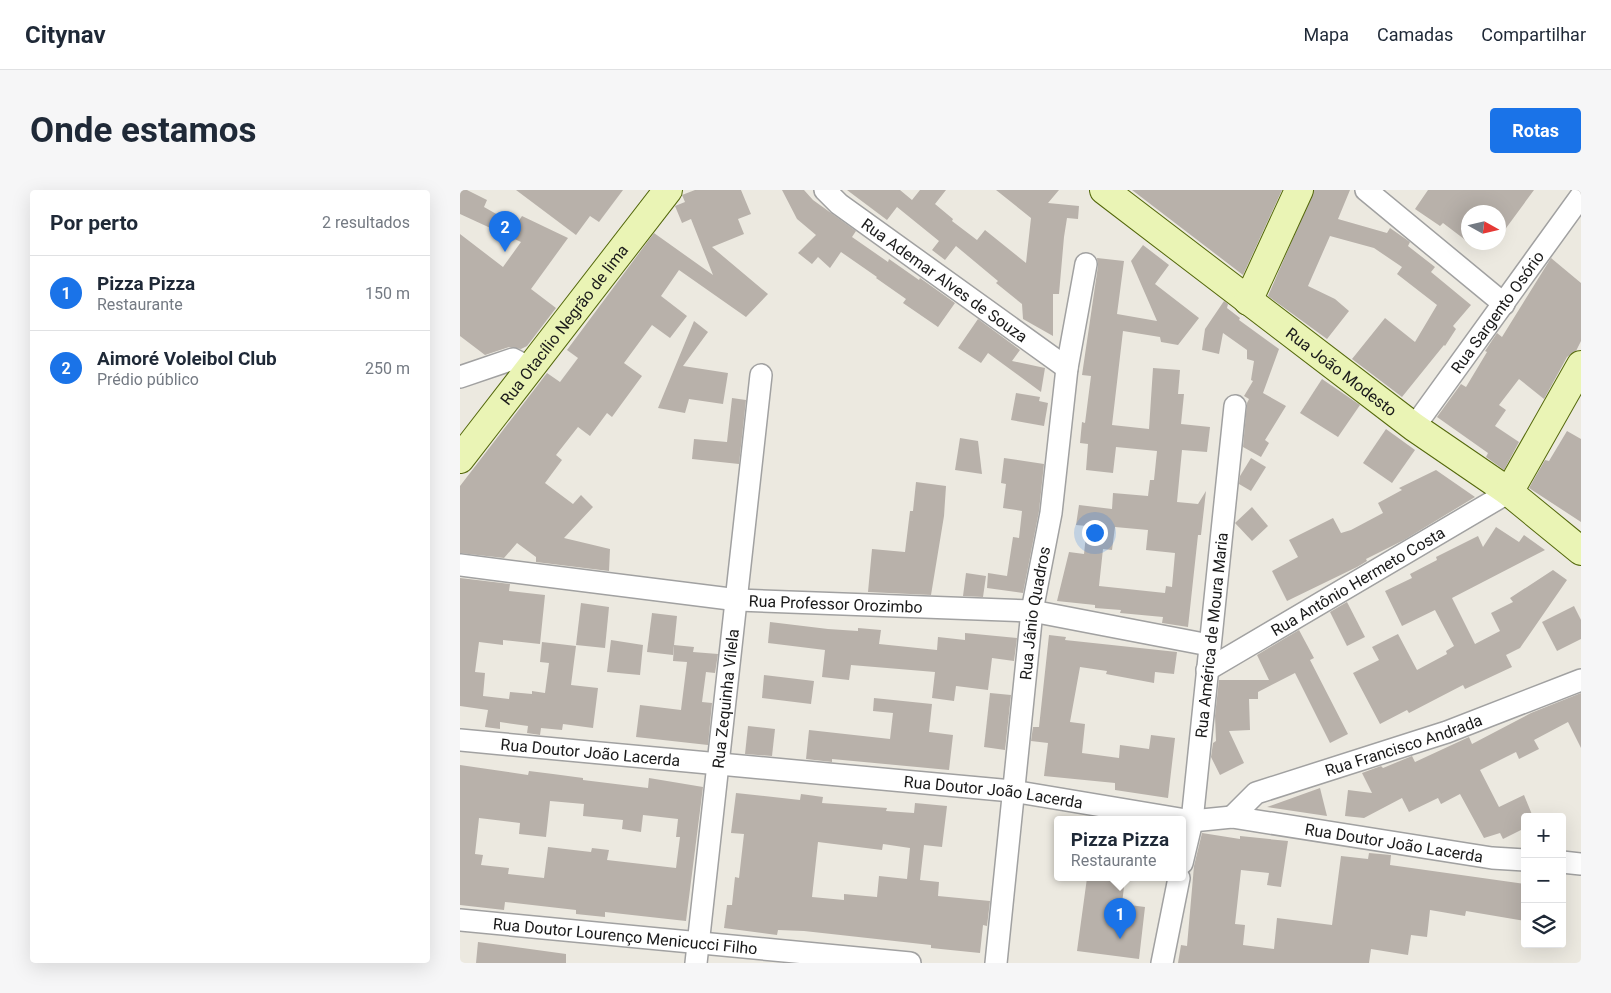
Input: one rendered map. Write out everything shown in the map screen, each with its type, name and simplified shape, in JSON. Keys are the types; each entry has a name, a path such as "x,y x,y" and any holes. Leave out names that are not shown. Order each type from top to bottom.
{"main road":[{"name":"Rua Otacílio Negrão de lima","path":"460,459 532,369 668,190"},
{"name":"Rua João Modesto","path":"1104,190 1414,426 1509,492 1581,551"},
{"path":"1248,301 1299,190"},
{"path":"1509,492 1581,364"}],"street":[{"name":"Rua Ademar Alves de Souza","path":"825,190 847,209 1067,368"},
{"path":"1366,190 1504,304"},
{"name":"Rua Sargento Osório","path":"1414,426 1581,196"},
{"name":"Rua Jânio Quadros","path":"996,963 1012,791 1032,611 1051,513 1067,368 1086,264"},
{"path":"460,377 513,359 532,369"},
{"name":"Rua Zequinha Vilela","path":"696,963 738,600 761,375"},
{"name":"Rua América de Moura Maria","path":"1186,846 1192,820 1235,406"},
{"name":"Rua Antônio Hermeto Costa","path":"1207,670 1509,492"},
{"name":"Rua Professor Orozimbo","path":"460,565 738,600 1032,611 1210,644"},
{"name":"Rua Francisco Andrada","path":"1232,817 1256,793 1447,732 1581,680"},
{"name":"Rua Doutor João Lacerda","path":"460,740 1012,791 1167,816"},
{"name":"Rua Doutor João Lacerda","path":"1186,819 1232,817 1492,858 1521,860"},
{"path":"1566,862 1581,864"},
{"path":"1162,963 1179,881"},
{"name":"Rua Doutor Lourenço Menicucci Filho","path":"460,920 698,941 910,963"}],"building":[{"path":"460,190 467,190 487,200 484,207 516,225 522,216 568,238 531,289 556,308 527,346 521,349 509,347 485,355 460,336 460,234 503,267 521,242 460,214"},
{"path":"516,190 623,190 599,222 590,216 576,235"},
{"path":"695,190 741,190 751,214 738,219 744,234 712,247 768,294 746,317 679,270 661,296 687,316 670,338 652,325 624,363 642,376 612,417 607,413 590,436 578,427 556,455 562,460 545,483 573,504 581,495 593,507 564,538 610,549 609,571 536,562 536,557 517,543 504,558 460,553 460,486 547,373 560,382 578,358 567,350 654,233 713,275 691,219 682,223 675,206 685,202 682,195"},
{"path":"782,190 804,190 813,200 856,231 852,237 888,262 889,259 919,280 920,278 955,303 938,327 903,303 906,299 841,252 830,268 818,257 812,264 798,253 816,235 797,219"},
{"path":"847,190 900,190 912,200 920,190 946,190 935,204 953,219 952,221 977,240 985,230 1026,263 1031,218 996,190 1059,190 1048,203 1079,206 1078,219 1067,218 1059,294 1053,294 1053,336 1023,319 1022,304 956,246 945,260 932,250 939,241 897,207 887,220"},
{"path":"1132,190 1282,190 1243,275"},
{"path":"1314,190 1350,190 1338,219 1387,233 1390,228 1410,242 1408,246 1435,267 1431,272 1471,305 1453,326 1456,329 1445,346 1402,397 1352,359 1385,318 1415,342 1437,305 1397,274 1402,267 1374,248 1330,236 1308,286 1335,299 1349,311 1327,339 1268,296"},
{"path":"1428,190 1534,190 1506,228 1506,205 1461,205 1461,237 1443,223 1440,226 1415,209"},
{"path":"1143,245 1169,265 1155,284 1199,318 1178,345 1161,342 1160,337 1123,331 1112,425 1149,429 1153,368 1180,370 1178,394 1184,394 1181,424 1210,427 1207,452 1182,450 1177,502 1198,504 1206,491 1201,535 1198,535 1188,627 1162,623 1163,617 1120,613 1121,610 1095,608 1095,605 1057,601 1069,552 1084,554 1087,526 1076,525 1079,505 1112,509 1113,493 1148,496 1150,480 1154,480 1157,451 1116,447 1113,473 1086,470 1088,444 1080,443 1082,422 1085,423 1091,376 1082,375 1098,266 1097,258 1124,261 1117,314 1157,321 1131,261","holes":["1115,527 1148,530 1146,550 1175,553 1172,587 1166,586 1165,593 1099,586 1103,549 1112,550"]},
{"path":"1551,258 1581,283 1581,341 1576,351 1567,357 1544,399 1519,379 1499,405 1506,410 1495,426 1519,442 1504,470 1486,457 1488,453 1437,417 1461,384 1466,387 1497,333 1502,337"},
{"path":"1224,301 1228,304 1227,308 1240,318 1239,320 1279,349 1263,393 1286,406 1265,440 1269,443 1261,457 1243,447 1249,399 1244,396 1253,381 1251,380 1254,361 1247,359 1247,350 1223,333 1219,354 1202,350 1205,329"},
{"path":"978,319 1020,350 1012,361 1045,368 1041,392 988,353 981,363 958,348"},
{"path":"694,321 708,332 683,366 728,373 723,404 689,399 685,413 658,408"},
{"path":"1322,379 1360,405 1338,437 1300,413"},
{"path":"1016,393 1040,397 1039,401 1048,403 1044,426 1011,420"},
{"path":"732,398 746,400 739,464 692,459 694,439 727,442"},
{"path":"1386,429 1415,450 1392,483 1363,463"},
{"path":"1567,431 1581,439 1581,522 1529,488 1545,460 1549,461"},
{"path":"960,438 978,441 982,474 955,470"},
{"path":"1004,458 1044,464 1039,511 1023,593 987,588 988,573 1007,576 1013,537 1019,538 1022,511 1003,508 1006,484 1001,483"},
{"path":"1251,458 1266,467 1251,491 1239,484 1240,476"},
{"path":"1436,470 1475,497 1404,540 1366,559 1367,561 1357,567 1287,601 1272,571 1298,557 1289,540 1333,518 1341,533 1351,530 1383,513 1378,503 1402,490 1399,488"},
{"path":"916,482 946,486 944,516 931,595 868,592 872,549 905,552 910,511 913,511"},
{"path":"1252,507 1268,526 1252,541 1235,523"},
{"path":"1496,527 1519,542 1524,535 1545,550 1452,598 1475,644 1500,631 1491,613 1513,602 1510,598 1553,570 1567,580 1520,648 1506,655 1512,667 1465,689 1463,685 1409,713 1407,710 1380,724 1353,673 1379,660 1372,647 1398,634 1417,670 1447,654 1446,651 1454,646 1435,610 1402,626 1385,591 1412,578 1410,574 1437,560 1436,557 1478,536 1483,547"},
{"path":"966,573 986,576 983,597 963,596"},
{"path":"460,578 510,584 509,591 545,595 540,644 503,640 503,645 479,642 475,672 485,673 483,696 509,699 510,692 532,694 532,691 545,693 549,663 540,662 542,642 576,646 571,685 598,688 593,728 563,724 562,730 541,728 540,735 527,733 528,726 500,722 500,729 485,727 488,710 460,706"},
{"path":"1347,602 1365,637 1347,646 1330,612"},
{"path":"581,603 609,607 605,648 576,645"},
{"path":"1574,606 1581,620 1581,639 1557,651 1542,622"},
{"path":"652,613 677,616 673,655 647,652"},
{"path":"770,622 828,629 858,631 858,628 881,630 879,644 937,650 938,637 965,640 965,633 1017,638 1014,661 992,658 988,690 956,686 954,701 932,698 935,672 851,665 849,680 822,677 825,650 768,643"},
{"path":"1299,630 1314,658 1310,660 1348,734 1330,743 1295,673 1258,692 1258,699 1249,699 1250,730 1229,731 1244,763 1220,775 1211,757 1213,743 1216,741 1215,716 1219,680 1269,680 1257,655"},
{"path":"1049,635 1066,637 1065,640 1177,652 1174,674 1155,672 1154,683 1106,674 1107,671 1080,667 1070,722 1085,724 1082,753 1119,758 1120,745 1149,749 1151,735 1175,738 1168,798 1115,790 1115,783 1044,776 1048,743 1031,741 1033,727 1039,727"},
{"path":"611,640 643,645 640,675 607,672"},
{"path":"674,645 694,647 693,652 718,654 715,673 706,672 702,702 712,703 708,745 636,737 640,705 681,710 687,662 673,661"},
{"path":"764,675 814,681 811,704 762,698"},
{"path":"990,693 1011,695 1005,750 984,747"},
{"path":"1581,693 1581,748 1568,722 1534,740 1539,749 1519,759 1516,752 1480,770 1499,807 1524,795 1531,813 1521,813 1521,830 1503,839 1500,833 1484,838 1460,794 1441,804 1438,798 1409,812 1402,798 1364,818 1345,816 1348,790 1372,793 1362,773 1381,766 1383,768 1412,756 1415,762 1469,737 1472,744 1531,713"},
{"path":"874,698 932,704 929,732 953,735 949,770 832,759 832,762 806,759 809,730 890,739 893,713 873,711"},
{"path":"748,726 775,729 772,756 745,754"},
{"path":"460,765 528,775 529,771 648,788 649,778 703,787 686,921 605,912 605,917 576,914 576,910 505,902 504,910 460,905","holes":["550,801 584,804 583,816 623,820 622,829 641,832 643,815 678,819 676,837 680,837 676,868 607,860 609,850 592,848 591,852 548,847 544,878 508,874 509,868 481,865 483,855 475,854 479,818 520,823 519,834 546,837"]},
{"path":"1320,788 1327,816 1267,807"},
{"path":"736,793 800,800 801,794 823,797 822,803 887,808 886,811 914,813 915,803 947,806 942,847 924,845 920,880 939,882 938,896 990,901 987,926 983,925 980,953 931,948 931,945 804,931 778,930 777,935 724,928 727,905 732,905 735,877 739,878 744,834 731,833","holes":["818,842 882,850 883,844 910,848 907,879 879,876 877,897 844,894 844,900 812,897"]},
{"path":"1202,833 1240,839 1240,836 1288,841 1281,887 1267,885 1269,873 1241,870 1235,924 1245,925 1243,945 1274,949 1277,918 1332,925 1341,856 1368,859 1369,853 1391,855 1390,865 1521,883 1521,920 1466,911 1465,916 1430,910 1427,937 1411,935 1408,955 1371,949 1369,963 1178,963 1181,945 1187,946 1194,866"},
{"path":"1087,881 1125,881 1122,904 1145,907 1139,959 1077,951"},
{"path":"478,942 566,954 566,963 476,963"}],"place":[{"name":"Aimoré Voleibol Club","path":"505,252"},
{"name":"Pizza Pizza","path":"1120,939"}]}
